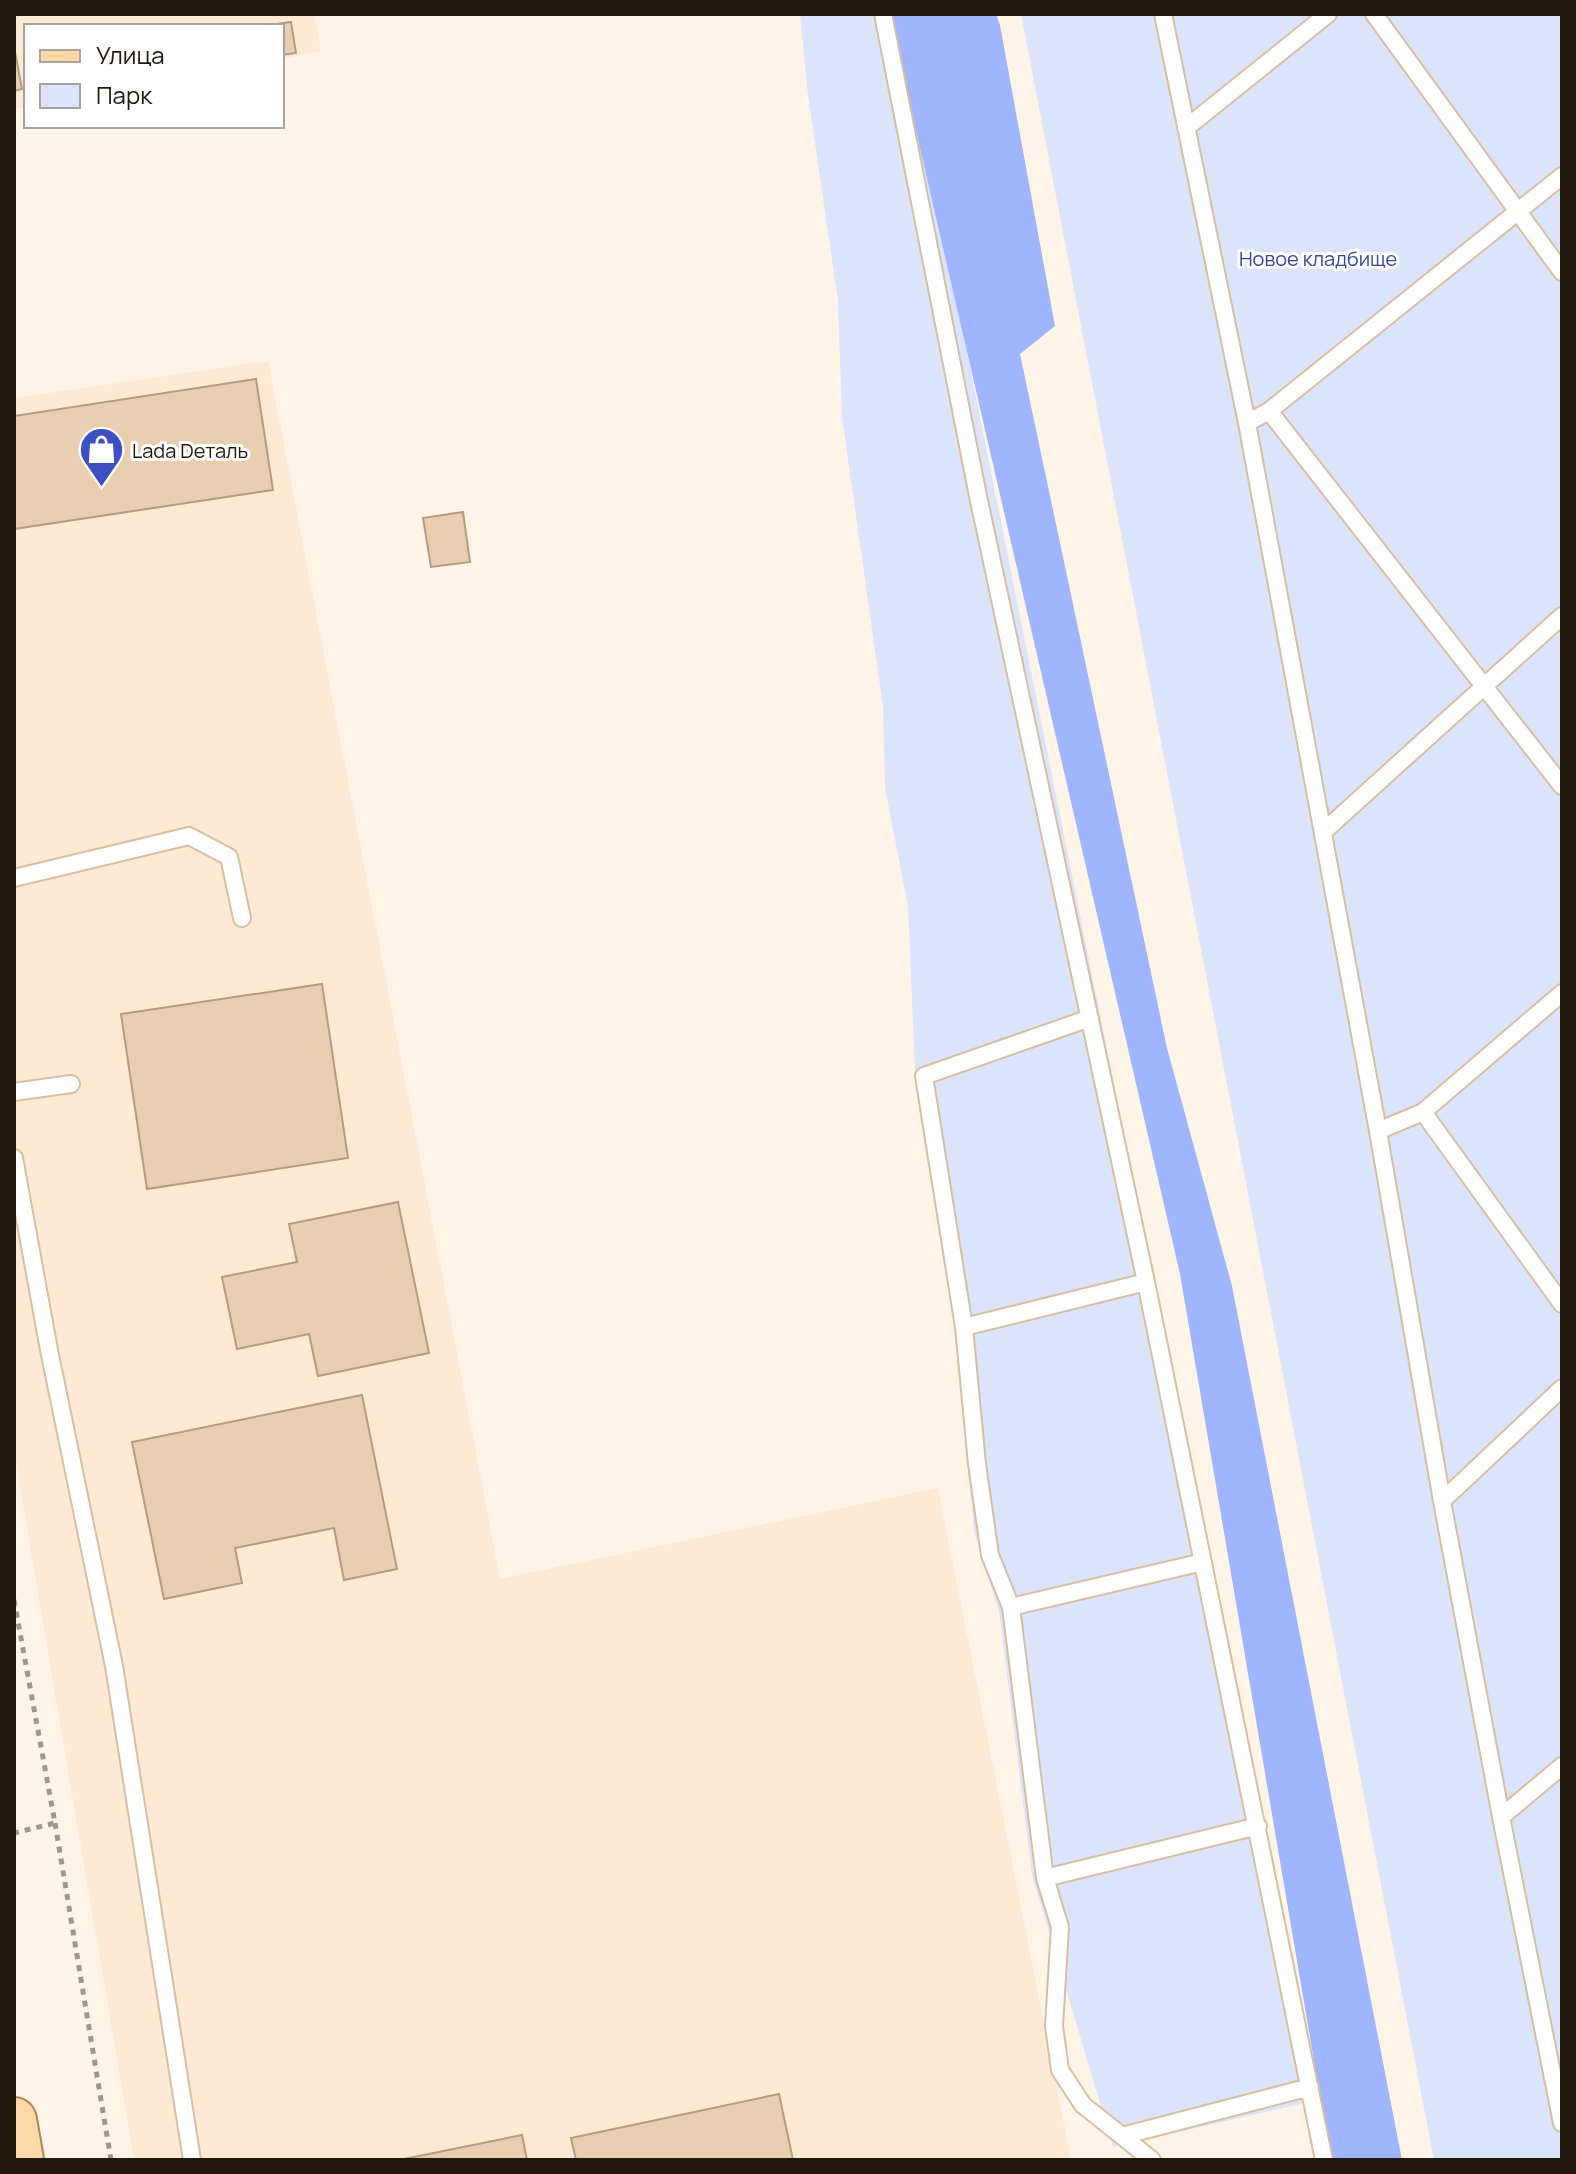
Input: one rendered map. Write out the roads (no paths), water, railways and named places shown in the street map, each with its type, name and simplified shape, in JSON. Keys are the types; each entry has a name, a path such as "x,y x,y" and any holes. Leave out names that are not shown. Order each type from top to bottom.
{"main road":[{"path":"14,2120 21,2160"}],"lane":[{"path":"883,14 978,496 1146,1282 1324,2160"},
{"path":"1163,14 1247,423 1378,1131 1442,1501 1562,2122"},
{"path":"1186,128 1328,14"},
{"path":"1374,14 1562,272"},
{"path":"1247,423 1269,411 1562,176"},
{"path":"1269,411 1562,786"},
{"path":"1323,832 1562,616"},
{"path":"14,878 189,836 229,857 242,918"},
{"path":"1378,1131 1423,1112 1562,993"},
{"path":"1090,1018 924,1076 964,1327 977,1464 990,1555 1011,1607 1045,1878 1060,1927 1054,2026 1060,2070 1083,2105 1152,2160"},
{"path":"14,1092 71,1084"},
{"path":"1423,1112 1562,1304"},
{"path":"14,1158 49,1350 114,1666 192,2160"},
{"path":"964,1327 1146,1282"},
{"path":"1442,1501 1562,1388"},
{"path":"1011,1607 1203,1562"},
{"path":"1501,1817 1562,1766"},
{"path":"1045,1878 1258,1826"},
{"path":"1122,2136 1310,2087"}],"place":[{"name":"Lada Dеталь","path":"101,489"}],"park label":[{"name":"Новое кладбище","path":"1318,258"}]}
